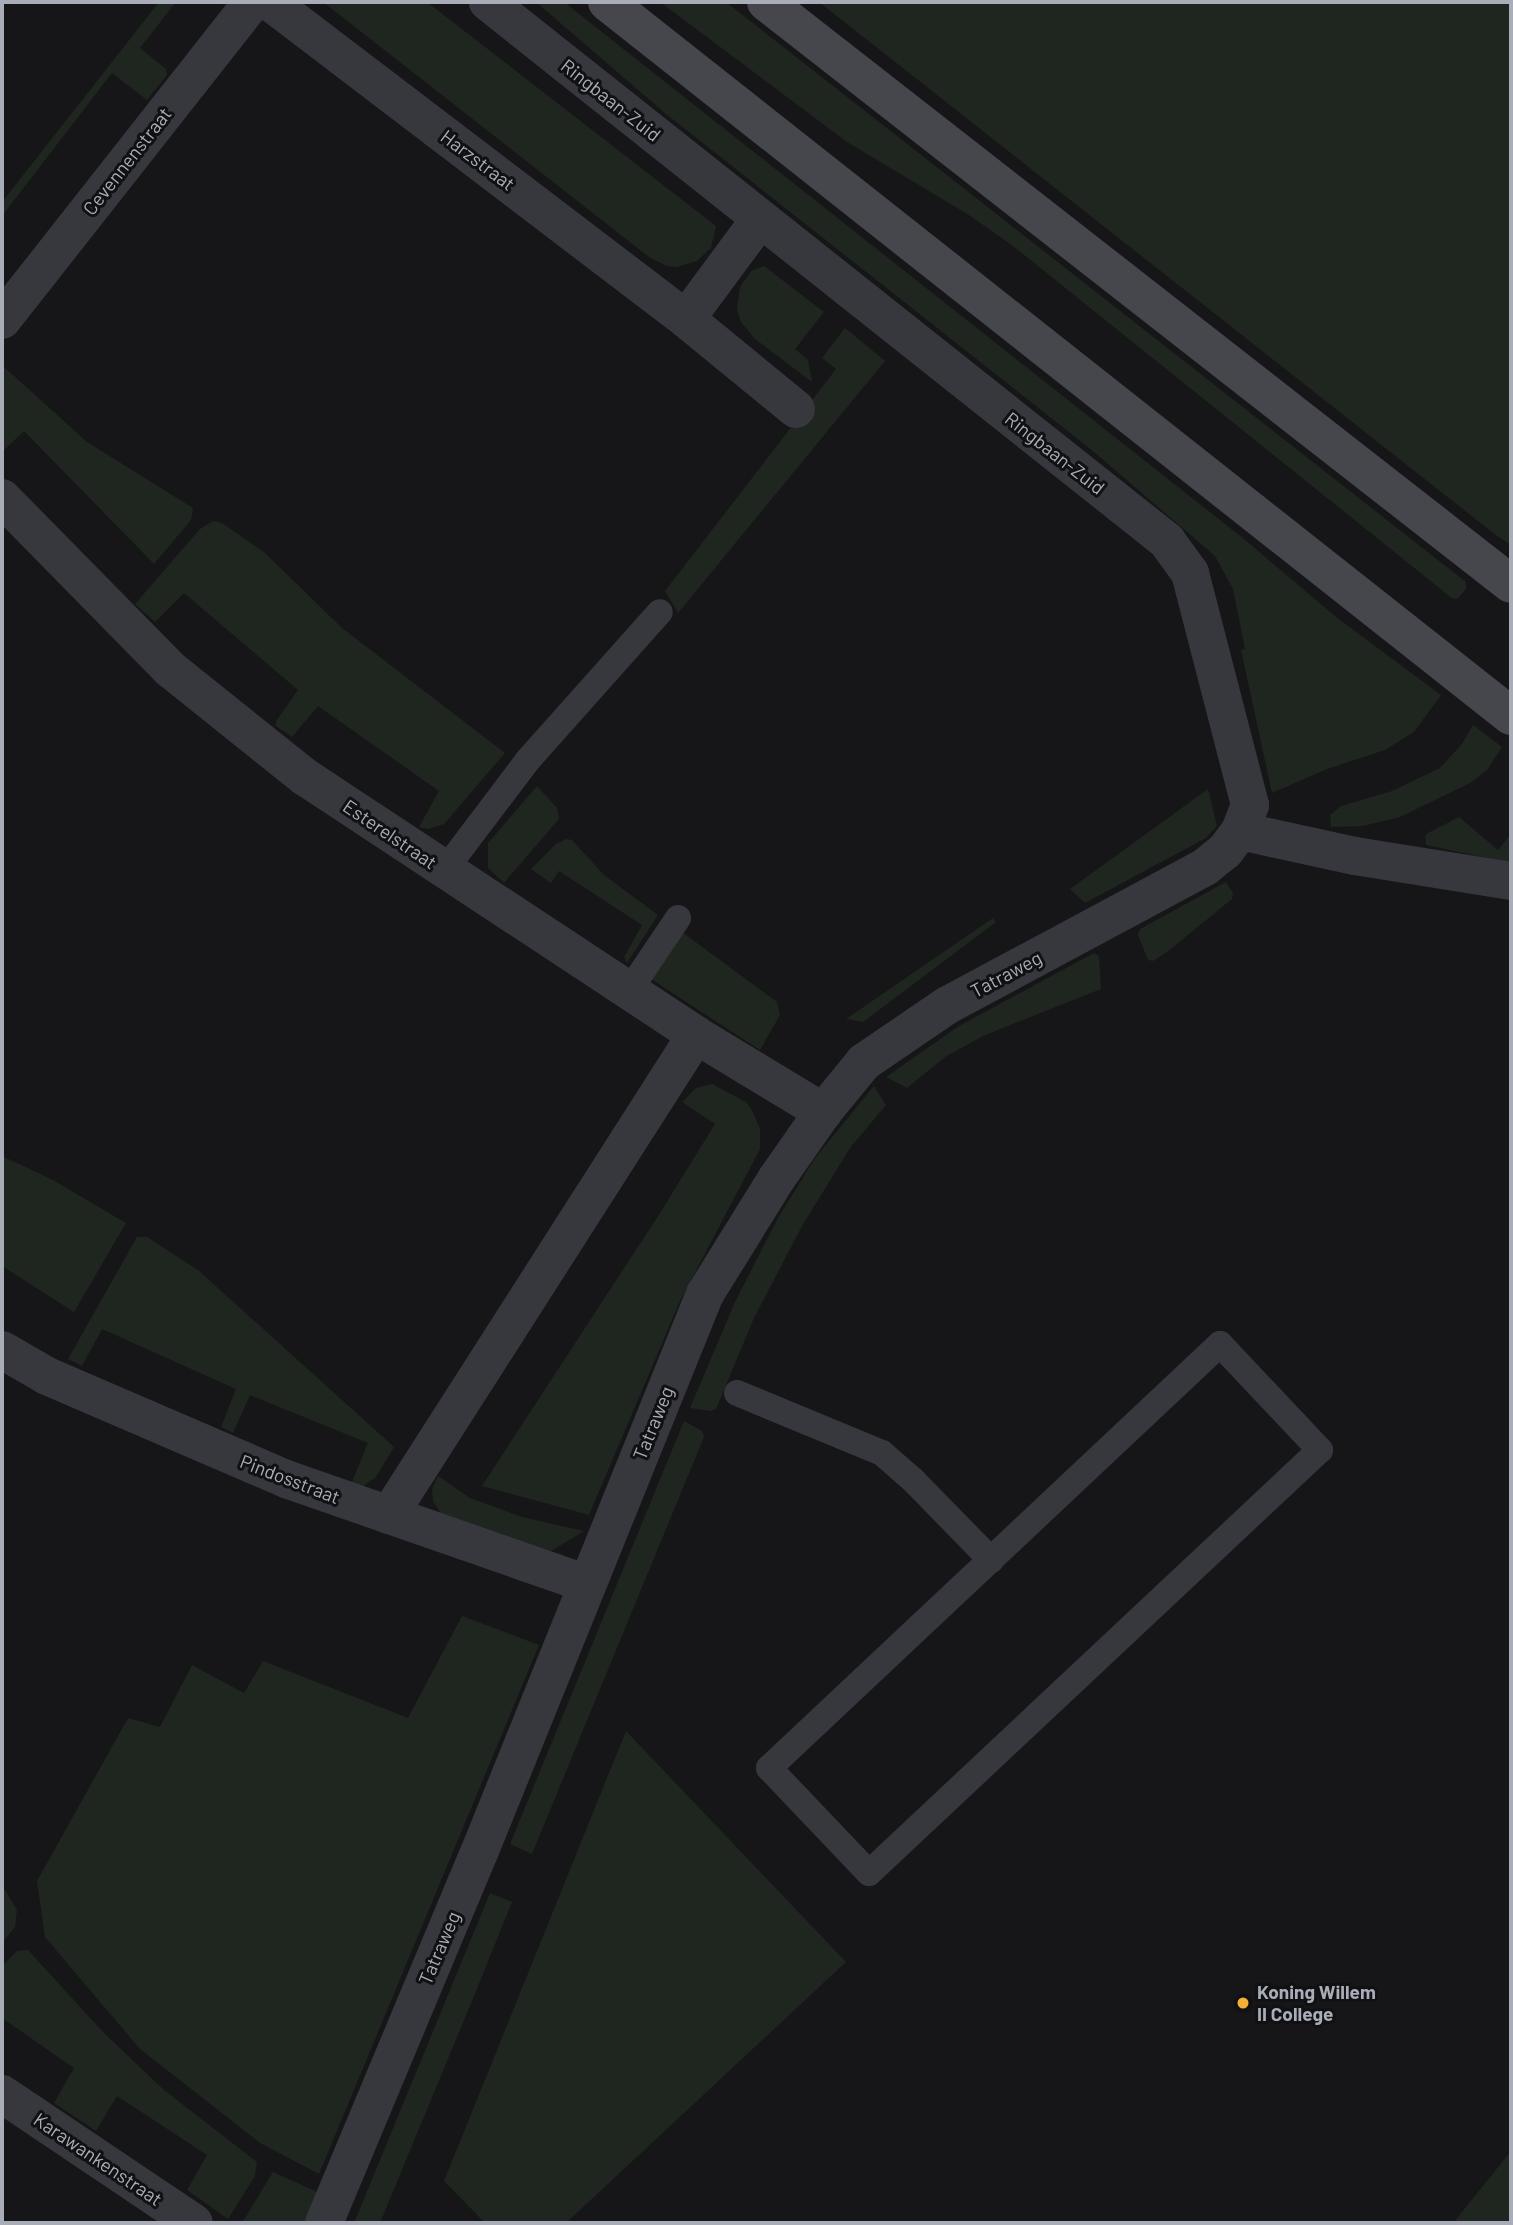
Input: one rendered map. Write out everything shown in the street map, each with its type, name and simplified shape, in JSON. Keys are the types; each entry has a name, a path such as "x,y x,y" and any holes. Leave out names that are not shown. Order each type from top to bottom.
{"main road":[{"path":"607,2 1511,716"},
{"path":"766,2 1511,584"}],"street":[{"name":"Cevennenstraat","path":"2,320 252,2"},
{"name":"Harzstraat","path":"270,2 686,319 796,409"},
{"name":"Ringbaan-Zuid","path":"488,2 1167,541 1190,573 1248,787 1250,805 1240,831"},
{"path":"686,319 760,219"},
{"name":"Esterelstraat","path":"2,498 170,669 305,777 629,992 823,1112"},
{"path":"1240,831 1355,856 1511,881"},
{"name":"Tatraweg","path":"324,2223 705,1294 777,1178 823,1112 864,1062 946,1006 1205,867 1225,851 1240,831"},
{"path":"389,1515 696,1035"},
{"name":"Pindosstraat","path":"2,1350 47,1376 286,1479 587,1584"},
{"name":"Karawankenstraat","path":"2,2094 194,2223"}],"lane":[{"path":"444,871 528,760 660,612"},
{"path":"629,992 678,918"},
{"path":"1220,1344 1320,1450 869,1873 769,1768 991,1560 1220,1344"},
{"path":"737,1393 882,1453 914,1480 991,1560"}],"shaded area":[{"path":"159,2 176,2 140,48 166,69 167,75 147,100 112,73 2,216 2,202"},
{"path":"323,2 427,2 716,226 711,248 697,261 677,267 667,266 649,257"},
{"path":"536,2 564,2 1244,539 1336,617 1441,695 1414,732 1385,750 1327,769 1272,793 1241,650 1245,649 1233,589 1215,556 1093,451 666,114"},
{"path":"660,2 726,2 1466,582 1466,589 1458,598 1453,599 1013,246 969,215 847,142"},
{"path":"819,2 1511,2 1511,545 1497,536"},
{"path":"764,266 824,312 795,349 808,360 812,382 755,339 741,322 737,310 740,287 751,271"},
{"path":"845,328 885,361 678,613 665,591 836,369 822,358"},
{"path":"3,366 87,442 193,508 191,520 154,564 24,431 2,452"},
{"path":"213,521 222,523 265,553 342,628 505,753 444,824 428,829 419,827 439,791 318,706 292,737 276,726 276,721 298,690 184,593 155,622 135,604 200,529"},
{"path":"1473,725 1502,747 1487,770 1472,782 1400,817 1363,826 1331,827 1330,815 1341,806 1392,791 1440,768 1462,744"},
{"path":"537,786 557,808 559,819 504,883 488,868 488,843"},
{"path":"1208,789 1217,826 1206,838 1085,903 1070,889"},
{"path":"1459,817 1498,850 1511,834 1511,863 1426,845 1425,836 1428,833"},
{"path":"567,839 572,840 604,875 658,915 627,963 624,957 642,925 559,871 551,883 531,869 556,844"},
{"path":"1226,882 1233,893 1232,899 1167,952 1153,961 1148,960 1138,935 1140,929"},
{"path":"993,918 996,922 863,1022 846,1019"},
{"path":"682,932 777,1002 780,1015 760,1050 651,979"},
{"path":"1094,953 1099,956 1101,989 985,1035 945,1057 907,1088 886,1077 959,1026"},
{"path":"712,1084 746,1102 752,1110 760,1129 760,1149 680,1301 589,1515 482,1486 715,1124 682,1102 696,1088"},
{"path":"874,1086 886,1105 850,1148 802,1226 754,1318 716,1409 711,1411 690,1408 735,1302 778,1218 815,1158"},
{"path":"2,1156 53,1180 126,1223 74,1312 2,1266"},
{"path":"137,1237 147,1237 198,1270 394,1447 376,1477 362,1487 351,1484 368,1443 250,1395 233,1433 221,1427 236,1389 102,1329 82,1366 68,1359"},
{"path":"684,1421 702,1431 704,1437 532,1854 510,1844"},
{"path":"438,1476 470,1498 522,1517 584,1531 551,1551 517,1546 443,1517 433,1501 432,1489"},
{"path":"462,1616 539,1645 319,2174 260,2143 140,2049 45,1937 37,1881 128,1718 160,1727 192,1665 244,1693 263,1661 408,1718"},
{"path":"626,1731 846,1962 566,2223 485,2223 444,2181"},
{"path":"2,1885 17,1910 15,1927 2,1943"},
{"path":"490,1893 512,1902 472,2001 380,2223 354,2223"},
{"path":"28,1950 103,2032 164,2090 257,2162 255,2176 228,2219 187,2190 207,2155 117,2096 96,2131 54,2103 74,2068 2,2018 2,1966 17,1951"},
{"path":"1511,2151 1511,2223 1453,2223"},
{"path":"273,2172 324,2195 304,2223 242,2223"}],"place":[{"name":"Koning Willem II College","path":"1243,2003"}]}
